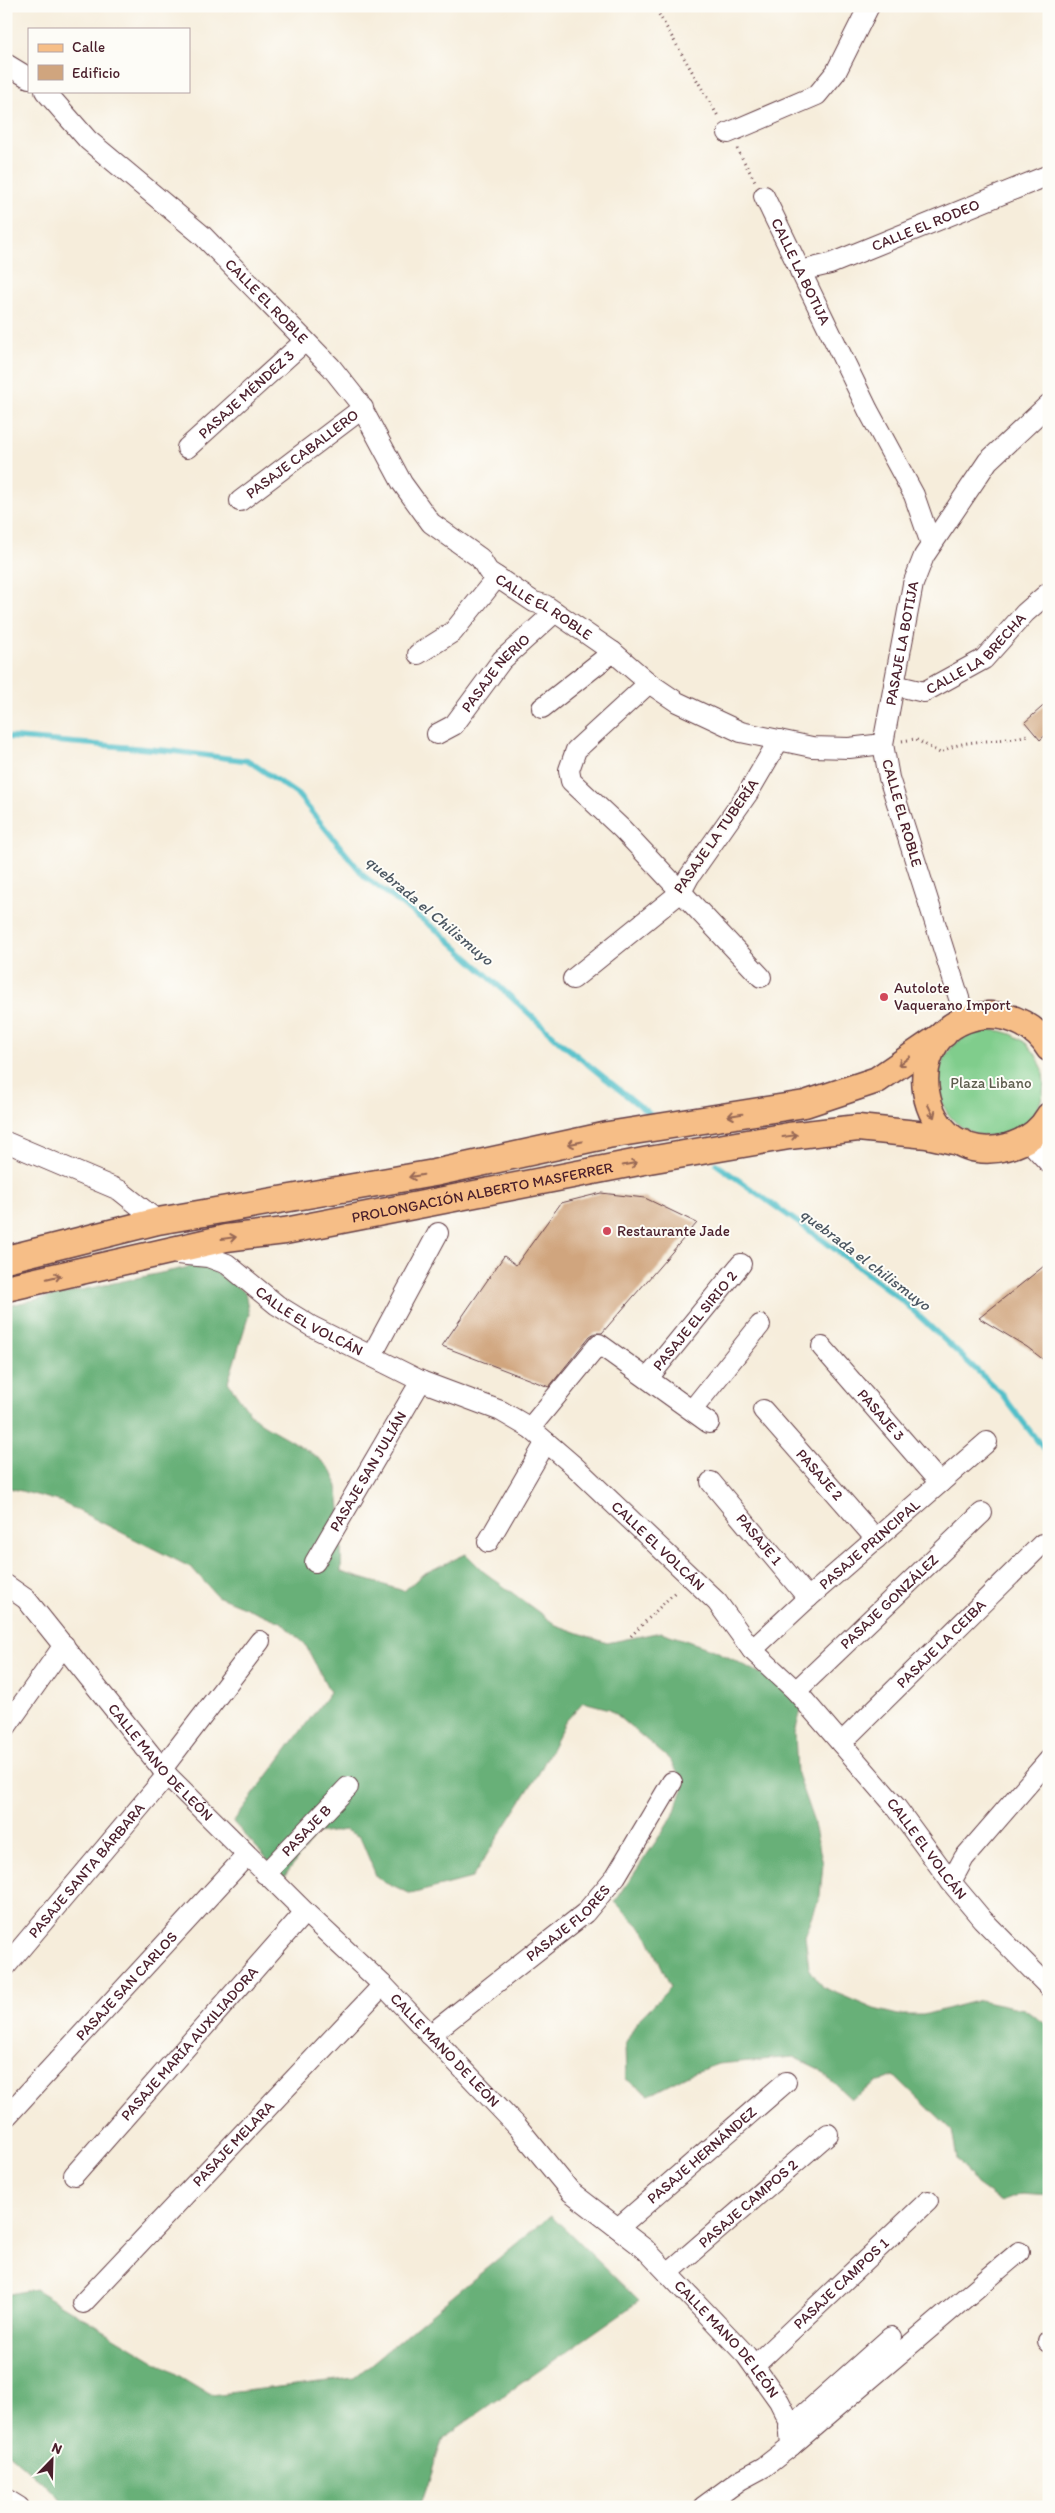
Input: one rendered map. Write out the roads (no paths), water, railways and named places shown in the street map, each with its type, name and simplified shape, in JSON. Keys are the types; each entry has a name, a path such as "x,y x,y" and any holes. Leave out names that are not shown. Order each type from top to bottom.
{"main road":[{"path":"966,1020 991,1015 1017,1020 1049,1035"},
{"name":"PROLONGACIÓN ALBERTO MASFERRER","path":"6,1260 158,1221 434,1173 608,1135 805,1104 877,1080 966,1020"},
{"path":"1017,1020 1039,1035 1049,1048"},
{"path":"944,1034 936,1044 925,1067 925,1093 928,1106 942,1128 962,1143"},
{"path":"1027,1139 1048,1119"},
{"name":"PROLONGACIÓN ALBERTO MASFERRER","path":"6,1288 226,1238 285,1231 630,1164 789,1136 858,1128 927,1135 988,1149 1008,1146 1027,1139"}],"street":[{"path":"728,133 817,96 836,72 869,6"},
{"path":"6,64 28,77"},
{"name":"CALLE EL ROBLE","path":"46,92 88,140 202,236 331,367 363,408 402,483 421,512 431,523 480,558 488,571 534,602 556,612 613,652 649,683 677,702 741,732 812,747 849,748 884,744 889,778 966,1020"},
{"name":"CALLE EL RODEO","path":"800,271 830,264 1049,175"},
{"name":"CALLE LA BOTIJA","path":"764,196 868,410 911,488 931,544"},
{"name":"PASAJE MÉNDEZ 3","path":"187,448 306,341"},
{"name":"PASAJE LA BOTIJA","path":"884,744 914,584 931,544 988,461 1049,404"},
{"name":"PASAJE CABALLERO","path":"240,501 363,408"},
{"path":"418,654 453,632 497,577"},
{"name":"CALLE LA BRECHA","path":"894,685 924,692 984,659 1026,613 1049,592"},
{"name":"PASAJE NERIO","path":"437,734 454,725 502,660 556,612"},
{"path":"542,708 613,652"},
{"path":"649,683 576,750 569,770 571,781 622,829 760,977"},
{"name":"PASAJE LA TUBERÍA","path":"573,979 681,892 688,877 748,793 779,740"},
{"path":"1027,1139 1049,1162"},
{"path":"6,1142 120,1190 158,1221"},
{"path":"372,1355 438,1233"},
{"name":"CALLE EL VOLCÁN","path":"160,1252 208,1257 227,1264 277,1304 311,1326 421,1381 501,1411 530,1428 574,1466 691,1575 717,1602 752,1650 796,1691 896,1807 951,1882 982,1919 1049,1987"},
{"name":"PASAJE EL SIRIO 2","path":"648,1378 741,1264"},
{"path":"692,1410 760,1325"},
{"path":"530,1428 599,1344 709,1423"},
{"name":"PASAJE 3","path":"822,1347 940,1483"},
{"name":"PASAJE SAN JULIÁN","path":"315,1562 421,1381"},
{"name":"PASAJE 2","path":"763,1410 876,1539"},
{"path":"488,1542 546,1442"},
{"name":"PASAJE PRINCIPAL","path":"752,1650 808,1598 987,1442"},
{"name":"PASAJE 1","path":"711,1482 808,1598"},
{"name":"PASAJE GONZÁLEZ","path":"796,1691 982,1513"},
{"name":"PASAJE LA CEIBA","path":"841,1743 1042,1544"},
{"name":"CALLE MANO DE LEÓN","path":"6,1585 26,1599 164,1772 305,1912 383,1985 517,2126 571,2192 645,2249 746,2354 779,2401 789,2421 790,2437"},
{"name":"PASAJE SANTA BÁRBARA","path":"6,1966 164,1772 260,1641"},
{"path":"6,1727 64,1645"},
{"path":"951,1882 964,1858 1049,1760"},
{"name":"PASAJE FLORES","path":"430,2035 585,1913 616,1876 672,1782"},
{"name":"PASAJE B","path":"266,1874 348,1787"},
{"name":"PASAJE SAN CARLOS","path":"6,2117 247,1855"},
{"name":"PASAJE MARÍA AUXILIADORA","path":"74,2175 305,1912"},
{"name":"PASAJE MELARA","path":"83,2303 383,1985"},
{"name":"PASAJE HERNÁNDEZ","path":"618,2228 786,2082"},
{"name":"PASAJE CAMPOS 2","path":"668,2274 828,2134"},
{"name":"PASAJE CAMPOS 1","path":"754,2366 928,2201"},
{"path":"790,2437 1019,2252"},
{"path":"703,2507 740,2480 764,2467 790,2437 891,2338"},
{"path":"6,2499 19,2507"}],"waterway":[{"name":"quebrada el Chilismuyo","path":"6,737 172,751 249,761 298,795 365,877 442,934 560,1042 651,1115"},
{"name":"quebrada el chilismuyo","path":"716,1164 824,1241 904,1302 1001,1393 1049,1456"}],"place":[{"name":"Autolote Vaquerano Import","path":"884,997"},
{"name":"Restaurante Jade","path":"607,1231"}],"park label":[{"name":"Plaza Libano","path":"991,1083"}]}
